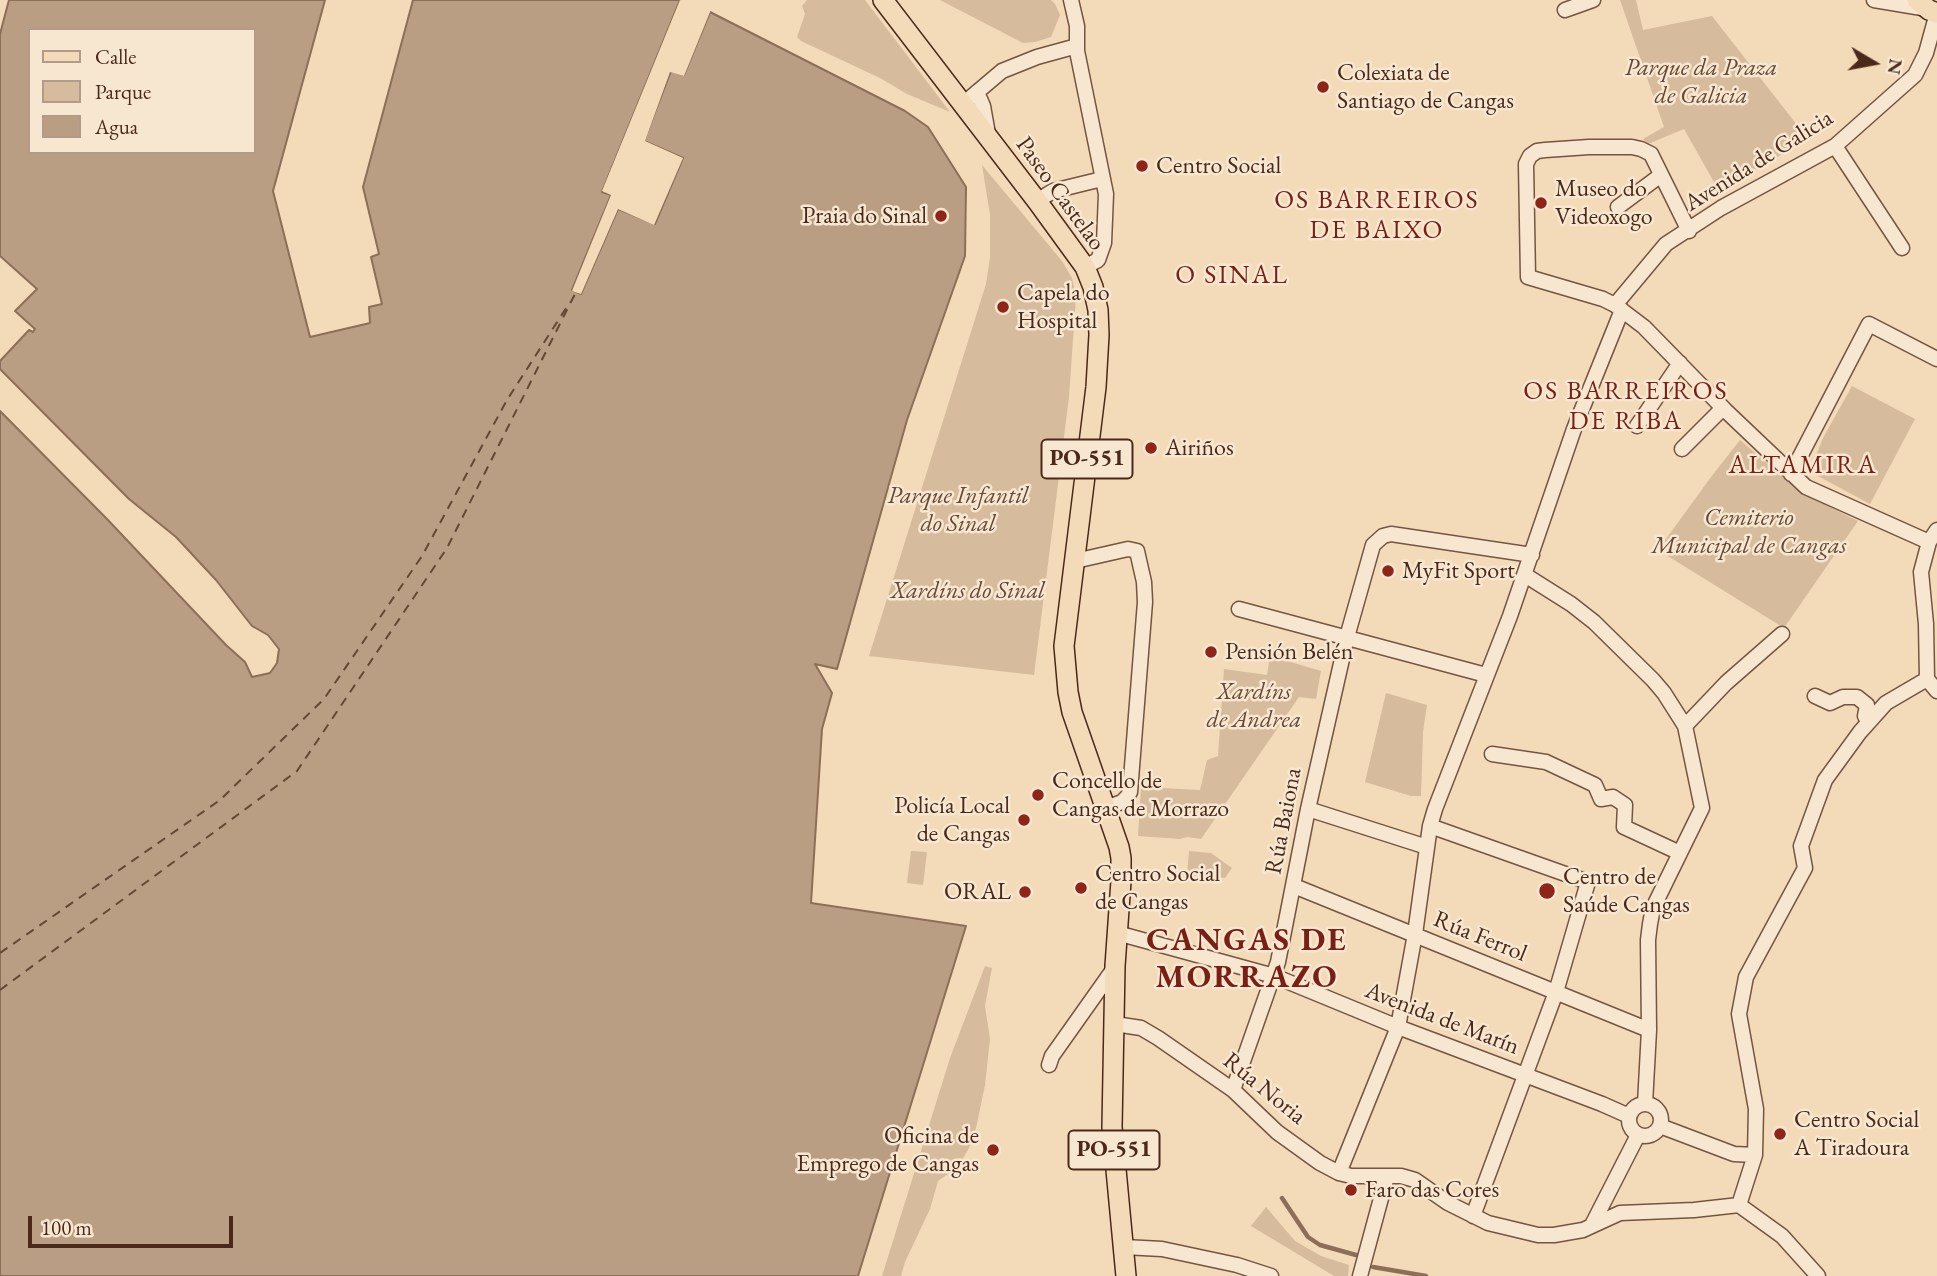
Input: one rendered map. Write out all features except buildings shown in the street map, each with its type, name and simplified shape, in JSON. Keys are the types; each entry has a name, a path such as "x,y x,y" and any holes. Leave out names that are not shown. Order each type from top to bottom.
{"main road":[{"name":"PO-551","path":"883,0 970,98"},
{"name":"Paseo Castelao","path":"970,98 989,139 1085,267 1095,299 1099,335 1096,387 1064,646 1072,712 1121,858 1117,933"},
{"name":"PO-551","path":"1117,933 1112,1127 1126,1276"}],"street":[{"path":"1071,0 1105,194 1104,243 1098,260 1085,267"},
{"path":"1571,5 1593,0"},
{"path":"1874,0 1930,9"},
{"name":"Avenida de Galicia","path":"1339,1173 1398,1027 1415,934 1430,826 1446,777 1525,575 1619,307 1667,244 1721,208 1835,146 1915,75 1926,52 1930,9"},
{"path":"970,98 1002,71 1022,62 1077,46"},
{"path":"1835,146 1902,248"},
{"path":"1689,230 1651,154 1640,149 1632,147 1537,151 1530,156 1526,164 1528,276 1603,299 1619,307 1644,327 1723,408 1806,486 1933,536 1921,572 1927,679 1937,691"},
{"path":"1618,206 1661,175"},
{"path":"1037,201 1053,191 1102,179"},
{"path":"1791,474 1869,324 1937,359"},
{"path":"1637,426 1680,363"},
{"path":"1682,449 1723,408"},
{"name":"Rúa Baiona","path":"1233,1090 1274,976 1347,638 1369,557 1376,542 1382,536 1391,534 1532,555"},
{"path":"1075,561 1128,550 1137,551 1144,582 1145,602 1129,792 1122,802 1105,808"},
{"path":"1525,575 1571,604 1601,629 1658,686 1685,726 1702,808 1653,908 1648,940 1649,1030 1645,1104"},
{"path":"1239,609 1486,675"},
{"path":"1685,726 1727,683 1782,634"},
{"path":"1818,1276 1782,1236 1739,1205 1755,1154 1756,1109 1739,1014 1746,977 1805,868 1801,846 1825,780 1886,703 1927,679"},
{"path":"1815,696 1830,703 1843,697 1857,697 1867,705 1865,716 1869,722"},
{"path":"1492,754 1546,762 1595,785 1601,799 1613,797 1625,805 1624,827 1680,853"},
{"path":"1308,809 1427,847"},
{"path":"1430,826 1588,882 1556,992 1473,1216"},
{"name":"Rúa Ferrol","path":"1294,886 1649,1030"},
{"name":"Avenida de Marín","path":"1117,933 1274,976 1629,1116"},
{"path":"1049,1065 1115,966"},
{"name":"Rúa Noria","path":"1115,1024 1141,1028 1158,1038 1233,1090 1277,1132 1320,1163 1351,1176 1401,1176 1415,1180 1448,1203 1489,1223 1538,1235 1554,1235 1583,1230 1620,1213 1739,1205"},
{"path":"1645,1104 1658,1111 1660,1126 1652,1135 1638,1135 1631,1130 1629,1116 1633,1108 1645,1104"},
{"path":"1660,1126 1734,1154 1755,1154"},
{"path":"1592,1225 1638,1135"},
{"path":"1360,1276 1387,1176"},
{"path":"1124,1247 1162,1249 1237,1265 1271,1276"}],"green space":[{"path":"807,0 865,0 950,112 907,94 880,78 801,41 797,37 805,14 802,6"},
{"path":"940,0 1051,0 1060,15 1051,37 1023,43"},
{"name":"Parque da Praza de Galicia","path":"1620,0 1636,0 1643,30 1712,16 1808,139 1719,191 1684,129 1648,144 1643,139 1664,127"},
{"name":"Xardíns do Sinal","path":"982,165 1062,261 1072,278 1076,297 1069,397 1034,675 869,656 986,284 990,257 990,215"},
{"path":"1852,386 1915,419 1870,504 1814,474 1811,468 1823,438"},
{"name":"Cemiterio Municipal de Cangas","path":"1740,440 1802,493 1858,521 1784,628 1658,550"},
{"name":"Xardíns de Andrea","path":"1270,656 1321,671 1316,699 1299,697 1201,839 1138,836 1141,787 1200,790 1207,760 1218,756 1224,669 1267,675"},
{"path":"1386,693 1427,705 1423,732 1421,796 1411,796 1365,782"},
{"path":"911,851 927,852 923,885 907,883"},
{"path":"1189,851 1211,853 1232,868 1225,878 1187,875"},
{"path":"985,966 992,968 985,1006 990,1039 985,1085 975,1133 958,1167 938,1181 930,1209 901,1276 882,1276 950,1058"},
{"path":"1266,1207 1295,1241 1321,1256 1349,1265 1348,1276 1334,1276 1251,1226"}],"water":[{"path":"9,0 325,0 273,191 310,337 370,323 369,307 382,304 371,257 379,254 363,187 413,0 680,0 602,192 611,195 572,290 581,294 618,209 655,224 683,158 644,141 671,71 684,75 710,12 905,111 928,127 966,187 965,256 907,420 837,669 815,664 832,693 822,729 811,903 966,926 858,1276 0,1276 0,411 245,662 252,677 270,673 277,663 279,649 268,635 252,626 216,580 176,537 129,499 0,369 0,361 29,330 33,332 35,329 15,311 37,289 0,256 0,34"}],"pier":[{"path":"680,0 683,1 606,189 615,196 576,289 579,290 615,206 653,220 678,160 643,144 641,140 667,70 671,68 682,71 710,8 684,76 670,72 645,141 683,158 654,225 618,209 581,294 572,291 611,195 602,191"}],"waterway":[{"path":"1282,1198 1308,1237 1320,1245 1356,1255"},
{"path":"1373,1267 1426,1276"}],"ferry route":[{"path":"0,990 297,771 447,548 576,292"},
{"path":"0,953 220,800 324,699 422,556 507,400 570,302"}],"place":[{"name":"Colexiata de Santiago de Cangas","path":"1323,87"},
{"name":"Centro Social","path":"1142,166"},
{"name":"Museo do Videoxogo","path":"1541,203"},
{"name":"Praia do Sinal","path":"941,216"},
{"name":"Capela do Hospital","path":"1003,307"},
{"name":"Airiños","path":"1151,448"},
{"name":"MyFit Sport","path":"1388,571"},
{"name":"Pensión Belén","path":"1211,652"},
{"name":"Concello de Cangas de Morrazo","path":"1038,795"},
{"name":"Policía Local de Cangas","path":"1024,820"},
{"name":"Centro Social de Cangas","path":"1081,888"},
{"name":"Centro de Saúde Cangas","path":"1547,891"},
{"name":"ORAL","path":"1025,892"},
{"name":"Centro Social A Tiradoura","path":"1780,1134"},
{"name":"Oficina de Emprego de Cangas","path":"993,1150"},
{"name":"Faro das Cores","path":"1351,1190"}],"district":[{"name":"OS BARREIROS DE BAIXO","path":"1377,216"},
{"name":"O SINAL","path":"1232,276"},
{"name":"OS BARREIROS DE RIBA","path":"1626,407"},
{"name":"ALTAMIRA","path":"1803,466"},
{"name":"CANGAS DE MORRAZO","path":"1247,960"}],"park label":[{"name":"Parque Infantil do Sinal","path":"958,510"}]}
